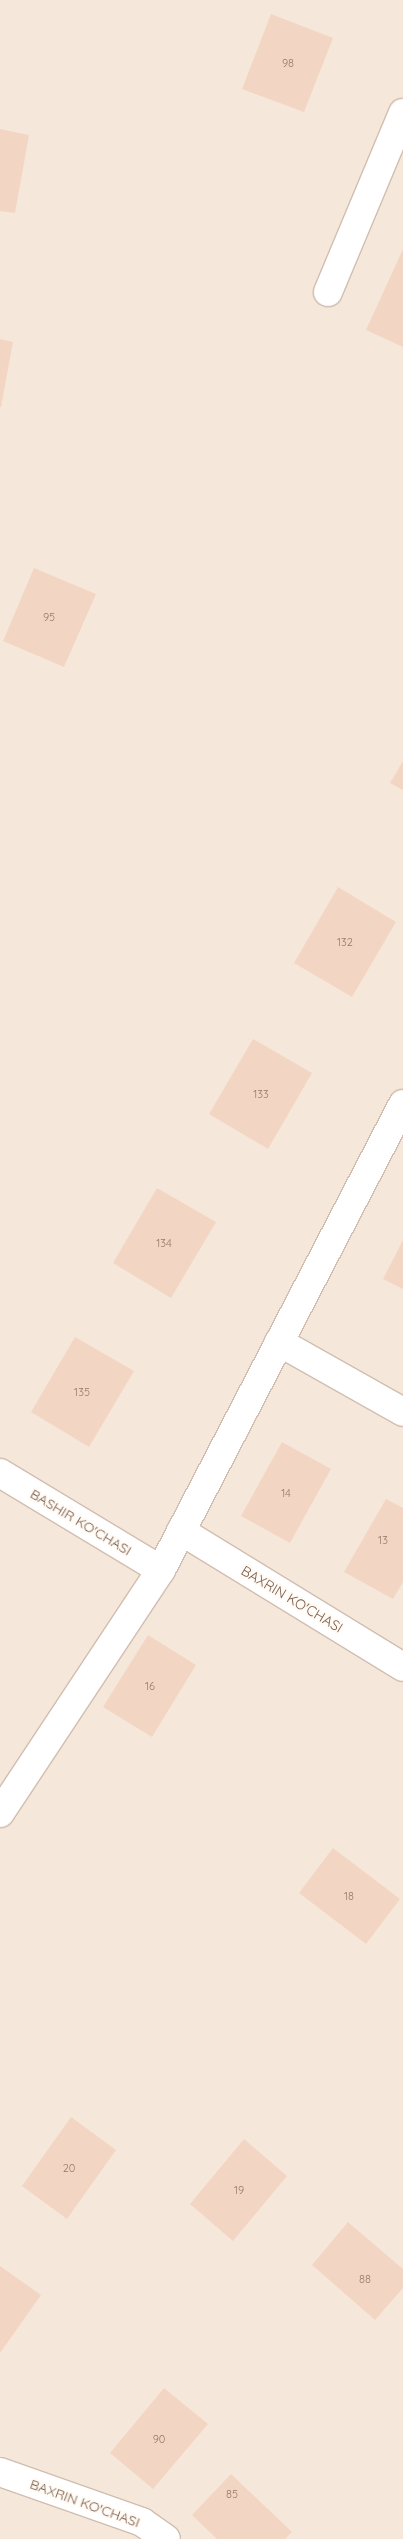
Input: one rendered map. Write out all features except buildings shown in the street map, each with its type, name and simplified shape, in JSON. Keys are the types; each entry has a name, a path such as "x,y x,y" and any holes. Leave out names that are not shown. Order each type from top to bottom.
{"street":[{"path":"328,292 403,113"},
{"path":"0,1813 161,1570 403,1104"},
{"path":"279,1342 403,1412"},
{"name":"BASHIR KO'CHASI","path":"0,1474 161,1570"},
{"name":"BAXRIN KO'CHASI","path":"181,1531 403,1667"},
{"name":"BAXRIN KO'CHASI","path":"0,2472 142,2522 166,2539"}],"shaded area":[{"path":"0,0 403,0 403,2539 0,2539"}]}
